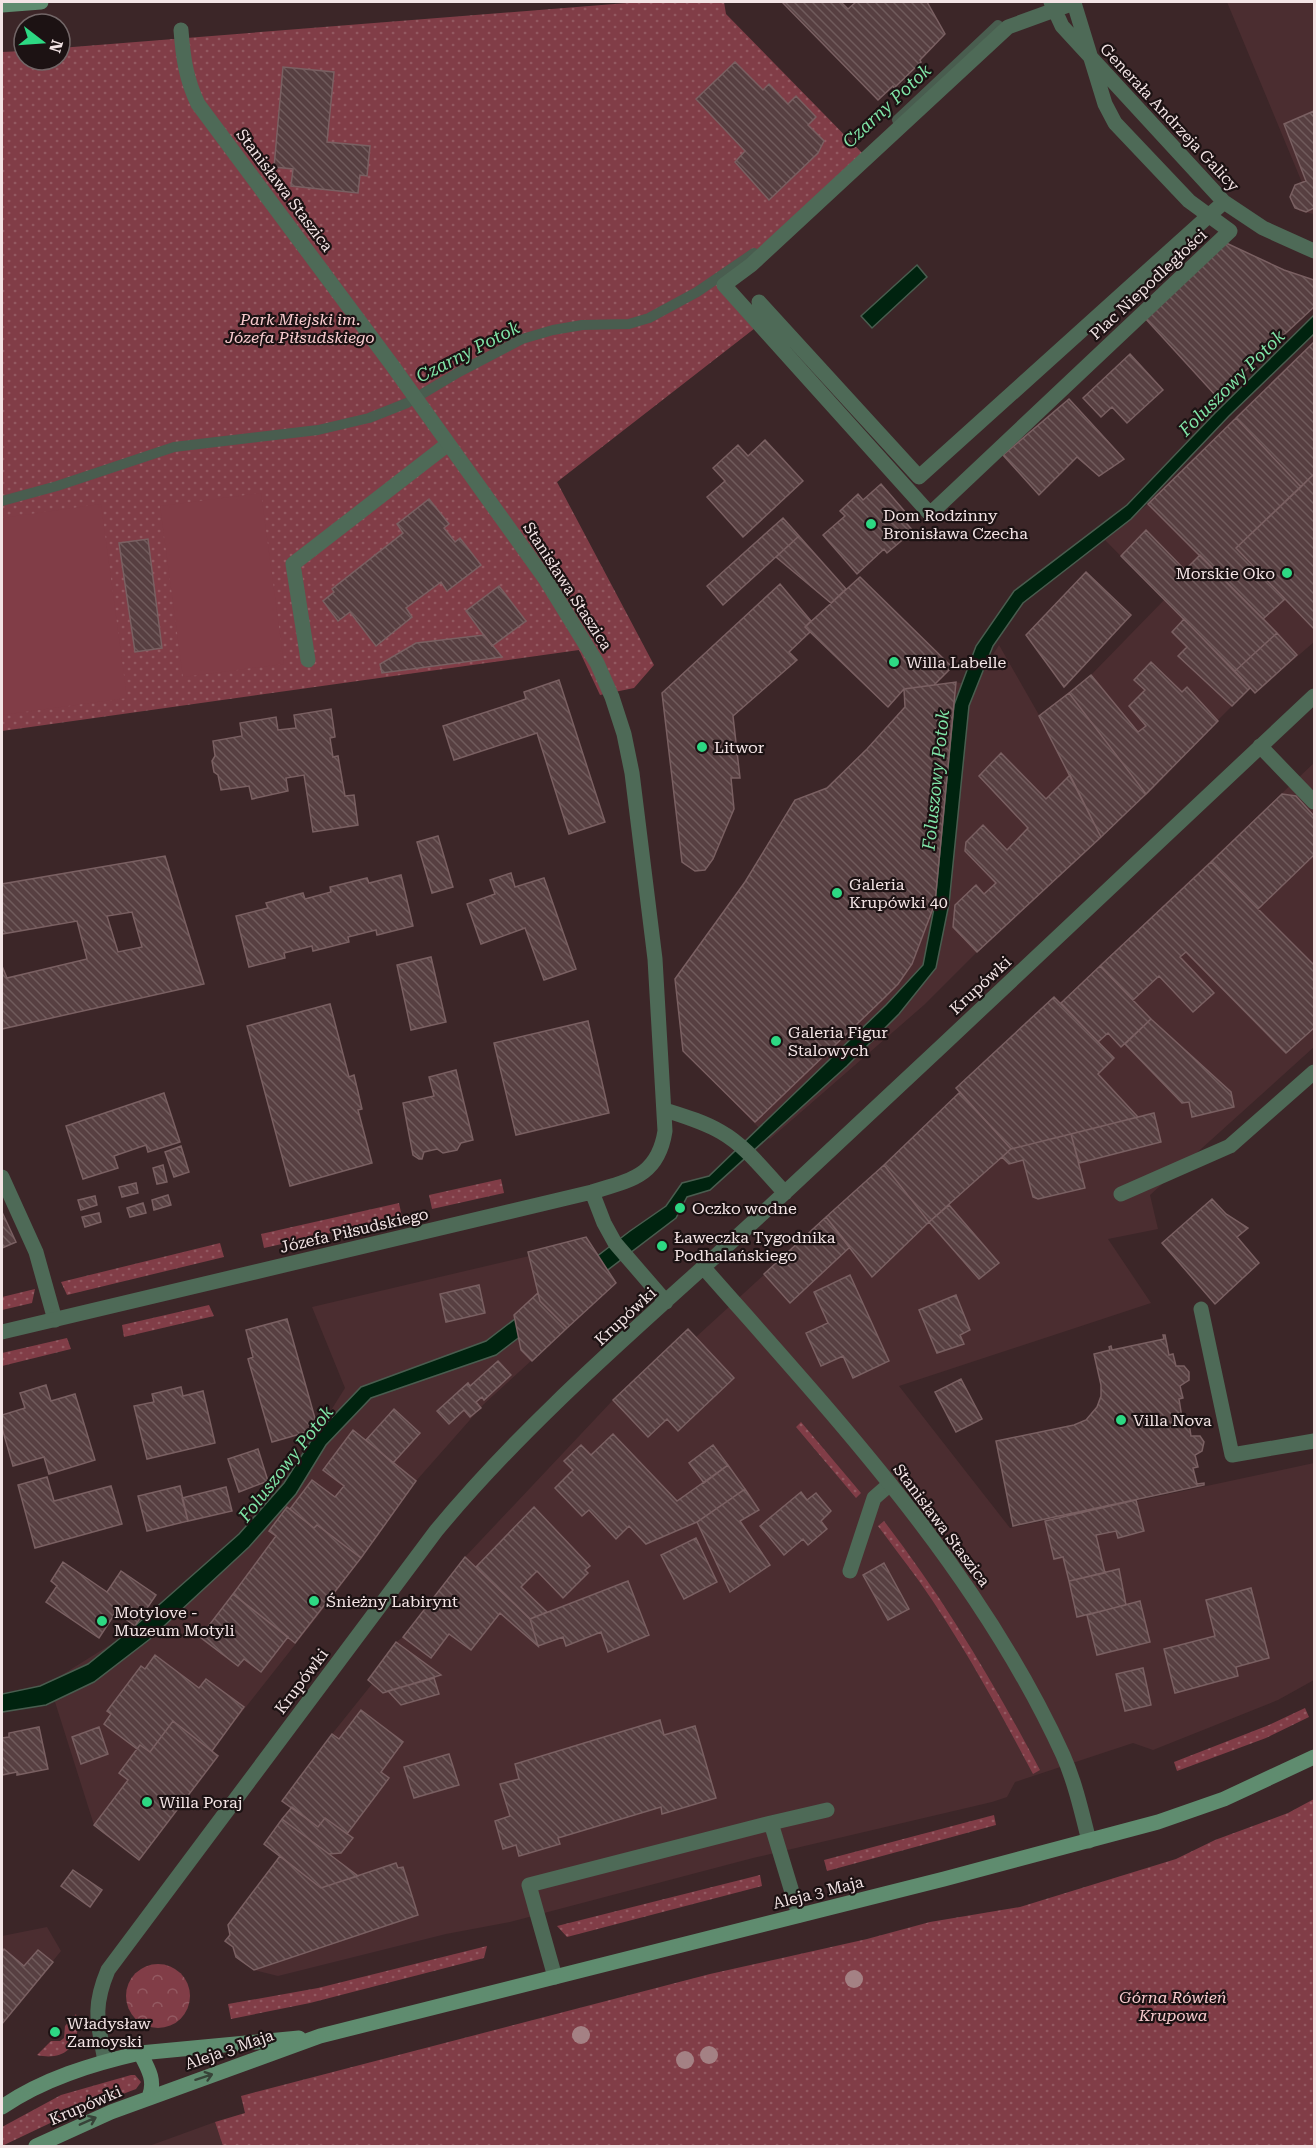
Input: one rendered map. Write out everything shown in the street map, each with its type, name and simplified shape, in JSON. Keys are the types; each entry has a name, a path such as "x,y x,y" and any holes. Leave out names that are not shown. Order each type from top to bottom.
{"street":[{"path":"2,5 41,2"},
{"name":"Generała Andrzeja Galicy","path":"1053,6 1062,26 1224,202 1263,228 1314,251"},
{"name":"Plac Niepodległości","path":"1053,6 1008,27 751,265 724,285 930,514 1230,231 1189,201 1115,123 1106,104 1091,58"},
{"name":"Stanisława Staszica","path":"180,30 189,85 198,104 406,384 546,580 597,663 612,697 624,734 632,772 655,959 665,1110"},
{"path":"759,302 919,477 1224,202"},
{"path":"308,660 293,564 448,444"},
{"name":"Krupówki","path":"105,2061 97,2002 108,1970 436,1531 476,1483 521,1436 785,1193 1314,696"},
{"path":"1260,746 1314,802"},
{"path":"1121,1194 1230,1146 1314,1072"},
{"path":"665,1110 708,1125 723,1133 737,1143 785,1193"},
{"name":"Józefa Piłsudskiego","path":"2,1332 592,1192 636,1177 656,1161 663,1146 665,1110"},
{"path":"2,1177 36,1252 55,1320"},
{"path":"592,1192 604,1224 615,1243 666,1302"},
{"name":"Stanisława Staszica","path":"704,1268 890,1484 970,1591 1025,1682 1063,1754 1089,1841"},
{"path":"1201,1309 1232,1455 1314,1441"},
{"path":"850,1571 874,1498 890,1484"},
{"name":"Aleja 3 Maja","path":"149,2097 321,2036 1158,1822 1224,1799 1314,1757"},
{"path":"555,1977 529,1885 827,1810"},
{"path":"771,1823 800,1915"},
{"name":"Aleja 3 Maja","path":"140,2053 321,2036"},
{"path":"140,2053 150,2072 153,2088 149,2097"},
{"name":"Krupówki","path":"2,2107 38,2086 105,2061 140,2053"},
{"name":"Krupówki","path":"36,2146 91,2120 149,2097"}],"shaded area":[{"path":"1227,2 1314,2 1314,214 1299,211 1293,200 1303,185"},
{"path":"917,265 927,277 872,328 861,316"},
{"path":"1314,315 1314,334 1229,416 1131,519 1023,603 993,646 969,706 949,904 936,968 899,1014 847,1066 710,1190 687,1197 676,1218 496,1355 371,1398 326,1445 296,1494 249,1547 150,1639 94,1682 46,1705 2,1712 2,1694 40,1686 88,1664 135,1626 239,1534 284,1483 314,1436 361,1387 486,1341 666,1206 682,1183 709,1176 886,1005 923,965 935,903 954,705 976,646 1014,591 1127,505 1215,413"},
{"path":"1314,342 1314,642 1255,693 1250,688 1101,837 977,952 924,1005 770,1139 683,1051 675,979 745,882 795,800 827,788 867,749 905,707 904,689 956,682 973,686 999,645 1039,715 1091,675 1164,600 1105,540 1148,504"},
{"path":"1314,763 1314,1047 1150,1195 1158,1229 1108,1239 1151,1303 899,1386 1010,1528 1314,1463 1314,1680 1278,1700 1153,1750 1133,1743 1015,1782 1007,1797 992,1802 753,1858 510,1922 446,1934 278,1976 254,1970 236,1957 233,1947 225,1941 230,1935 228,1925 280,1856 264,1844 291,1807 282,1801 372,1684 368,1680 396,1642 403,1637 465,1557 613,1400 696,1337 884,1165 960,1092 956,1088 1054,997 1061,1002"},
{"path":"586,1237 616,1283 484,1404 416,1481 335,1594 212,1750 218,1756 139,1860 94,1825 49,1683 137,1628 239,1534 281,1490 345,1388 312,1307 529,1256 528,1252"},
{"path":"47,1927 61,1951 2,2024 2,1936"},
{"path":"215,2122 223,2146 149,2146"}],"green space":[{"name":"Park Miejski im. Józefa Piłsudskiego","path":"639,2 724,2 726,14 867,158 724,285 759,325 557,482 654,665 634,688 600,695 579,650 2,731 2,52 12,52 12,72 72,72 72,47"},
{"path":"261,493 284,664 183,677 160,506"},
{"path":"101,504 127,698 2,715 2,518"},
{"path":"501,1179 504,1193 432,1209 429,1195"},
{"path":"399,1203 402,1217 264,1248 261,1234"},
{"path":"220,1243 224,1257 67,1295 61,1282"},
{"path":"35,1289 32,1303 2,1310 2,1297"},
{"path":"209,1305 214,1316 124,1337 122,1325"},
{"path":"67,1338 71,1349 2,1366 2,1353"},
{"path":"801,1422 861,1493 856,1498 796,1427"},
{"path":"884,1521 967,1642 1040,1770 1033,1774 965,1651 919,1581 878,1526"},
{"path":"1305,1708 1309,1717 1266,1738 1177,1771 1174,1762 1269,1725"},
{"name":"Górna Rówień Krupowa","path":"1314,1799 1314,2146 223,2146 215,2122 245,2113 241,2096 710,1974 867,1939 930,1922 1020,1907 1176,1859 1215,1840 1288,1813"},
{"path":"994,1815 996,1825 827,1871 824,1860"},
{"path":"760,1875 762,1886 567,1937 557,1926"},
{"path":"487,1946 484,1958 310,2003 231,2019 228,2004 318,1988"},
{"path":"158,1964 176,1970 184,1978 190,1996 184,2014 176,2022 158,2028 140,2022 132,2014 126,1996 132,1978 140,1970"},
{"path":"76,2014 77,2034 70,2048 56,2056 37,2055 51,2041 60,2041 64,2038 65,2026"},
{"path":"135,2075 141,2082 136,2089 65,2116 2,2146 2,2127 61,2095"}],"building":[{"path":"782,2 841,2 848,9 856,2 927,2 945,34 920,60 921,62 878,100"},
{"path":"735,62 763,90 769,84 788,104 796,96 816,117 808,125 824,141 818,153 769,200 735,162 745,151 696,99"},
{"path":"283,67 334,72 327,142 370,146 367,176 360,175 358,193 291,186 293,169 274,167"},
{"path":"1314,111 1314,208 1306,212 1295,208 1290,197 1295,185 1306,181 1284,124"},
{"path":"1224,242 1284,270 1314,280 1314,307 1217,397 1144,317"},
{"path":"1314,342 1314,474 1301,487 1236,418"},
{"path":"1130,354 1163,390 1127,423 1112,407 1101,417 1083,398"},
{"path":"1069,399 1124,459 1099,476 1077,457 1039,495 1003,455"},
{"path":"1236,418 1301,487 1236,548 1285,599 1263,619 1148,504"},
{"path":"765,440 803,481 743,537 707,497 725,481 713,468 738,445 748,456"},
{"name":"Morskie Oko","path":"1314,474 1314,629 1236,548"},
{"name":"Dom Rodzinny Bronisława Czecha","path":"881,484 907,514 902,518 913,531 887,553 884,549 857,574 823,535 845,516 840,511 858,494 863,500"},
{"path":"429,499 449,524 444,528 455,542 460,538 481,565 447,591 441,582 406,608 412,617 376,646 350,612 338,621 323,601 334,592 332,589 403,533 397,524"},
{"path":"783,518 799,536 723,605 707,586"},
{"path":"1146,530 1185,570 1200,555 1277,633 1235,671 1121,556"},
{"path":"799,536 846,589 831,603 776,557"},
{"path":"148,539 162,648 135,652 119,543"},
{"path":"1086,572 1131,615 1064,687 1026,635"},
{"path":"860,577 952,667 934,685 904,689 888,707 805,627"},
{"name":"Litwor","path":"780,584 811,621 805,627 810,632 789,652 797,660 733,716 740,778 731,778 734,809 713,859 705,870 695,871 682,862 662,693"},
{"path":"499,586 526,621 492,646 466,611"},
{"path":"1184,619 1250,688 1232,706 1178,656 1187,647 1172,632"},
{"path":"1277,633 1297,655 1255,693 1235,671"},
{"path":"484,635 502,657 382,673 380,664 416,643"},
{"path":"1151,662 1182,692 1187,687 1218,721 1146,794 1069,693 1091,675 1138,732 1146,726 1129,706 1145,690 1134,680"},
{"path":"559,680 605,822 569,834 537,733 454,760 443,726 526,699 524,692"},
{"name":"Galeria Krupówki 40","path":"956,682 935,903 912,964 898,984 755,1122 683,1051 675,979 745,882 795,800 827,788 867,749 905,707 904,689"},
{"path":"1069,693 1146,794 1101,837 1039,716"},
{"path":"331,709 335,737 330,738 333,757 338,756 345,796 354,795 358,825 313,832 304,775 286,778 288,791 252,799 249,786 221,790 212,761 215,756 213,741 242,736 240,723 276,717 278,730 296,728 294,715"},
{"path":"1001,753 1046,799 1070,775 1101,837 977,952 953,927 955,905 976,885 984,894 996,883 965,851 966,842 983,825 1007,850 1028,828 979,776"},
{"path":"1282,794 1296,796 1314,816 1314,855 1258,909 1211,862"},
{"path":"438,836 453,887 432,893 417,842"},
{"path":"165,856 204,984 2,1029 2,966 7,978 87,959 77,921 2,934 2,884","holes":["132,912 142,947 118,952 107,916"]},
{"path":"1211,862 1314,965 1314,1028 1286,1053 1186,952 1180,957 1214,993 1193,1012 1159,976 1133,1000 1100,966"},
{"path":"511,873 515,887 544,878 576,969 544,980 525,928 481,944 467,904 495,894 490,880"},
{"path":"401,875 413,926 377,935 376,930 348,937 349,942 313,951 312,946 284,953 285,958 249,967 236,916 268,908 266,903 303,893 305,899 331,892 330,887 367,878 369,883"},
{"path":"431,957 446,1022 411,1030 397,965"},
{"path":"1100,966 1151,1019 1121,1047 1108,1033 1098,1042 1061,1003"},
{"path":"1054,997 1114,1058 1098,1074 1138,1117 1011,1149 956,1088"},
{"path":"330,1004 349,1077 354,1075 362,1109 358,1110 372,1163 290,1186 247,1026"},
{"path":"1151,1019 1231,1092 1234,1107 1192,1117 1189,1102 1182,1103 1125,1044"},
{"path":"588,1021 609,1113 516,1135 494,1043"},
{"path":"456,1070 473,1140 461,1143 457,1150 443,1153 437,1149 424,1152 422,1159 419,1159 413,1155 403,1103 434,1096 429,1077"},
{"path":"960,1092 1011,1149 929,1222 884,1165"},
{"path":"164,1093 180,1142 148,1152 146,1145 114,1156 118,1168 83,1179 66,1126"},
{"path":"1154,1113 1161,1142 1079,1163 1071,1134"},
{"path":"1071,1134 1085,1188 1038,1199 1033,1197 1023,1160 1009,1164 1002,1157 1011,1149"},
{"path":"181,1146 189,1172 174,1177 165,1152"},
{"path":"163,1165 167,1182 157,1184 153,1168"},
{"path":"884,1165 929,1222 872,1277 826,1217"},
{"path":"136,1183 138,1193 122,1197 119,1187"},
{"path":"168,1195 171,1205 154,1210 152,1200"},
{"path":"95,1196 97,1205 81,1210 78,1200"},
{"path":"1212,1199 1226,1214 1248,1228 1237,1237 1259,1263 1215,1304 1162,1243"},
{"path":"143,1203 146,1213 130,1217 127,1208"},
{"path":"949,1205 999,1263 979,1279 929,1222"},
{"path":"2,1212 16,1242 2,1248"},
{"path":"99,1213 101,1222 85,1227 82,1217"},
{"path":"826,1217 850,1247 790,1303 764,1274"},
{"path":"586,1237 616,1283 567,1328 540,1301 528,1252"},
{"path":"850,1275 889,1361 853,1378 843,1356 821,1366 806,1333 828,1323 814,1292"},
{"path":"479,1285 485,1313 446,1322 440,1294"},
{"path":"538,1293 540,1301 567,1328 532,1361 521,1350 514,1315"},
{"path":"956,1295 970,1330 960,1335 964,1344 937,1353 919,1310"},
{"path":"287,1319 318,1429 272,1442 248,1359 253,1357 246,1330"},
{"path":"688,1329 734,1378 678,1431 667,1419 648,1437 613,1400"},
{"path":"1163,1335 1165,1335 1169,1355 1173,1354 1176,1366 1184,1366 1189,1372 1189,1380 1180,1386 1183,1398 1179,1399 1183,1424 1189,1423 1191,1436 1200,1436 1204,1442 1202,1451 1195,1455 1198,1467 1193,1468 1197,1484 1204,1483 1204,1485 1013,1526 996,1441 1074,1425 1086,1420 1097,1407 1101,1396 1101,1385 1094,1354 1110,1350 1111,1346 1112,1350 1164,1339"},
{"path":"498,1361 511,1375 484,1400 482,1397 476,1402 481,1408 470,1417 464,1410 449,1424 437,1411 468,1383 470,1386"},
{"path":"961,1379 982,1419 956,1432 935,1392"},
{"path":"46,1385 51,1401 75,1394 95,1460 49,1474 44,1457 13,1466 2,1428 2,1415 25,1408 20,1393"},
{"path":"181,1387 183,1396 203,1391 215,1443 147,1459 134,1406 154,1402 152,1394"},
{"path":"394,1409 420,1433 393,1463 366,1440"},
{"path":"353,1430 416,1481 361,1558 317,1525 314,1528 290,1509 312,1480 335,1497 344,1486 323,1470"},
{"path":"613,1434 677,1501 728,1465 745,1489 697,1522 646,1544 629,1526 616,1539 589,1510 582,1516 555,1488 573,1470 564,1461 581,1445 591,1455"},
{"path":"713,1445 728,1465 704,1483 689,1463"},
{"path":"258,1449 268,1481 239,1492 228,1459"},
{"path":"47,1477 54,1501 111,1486 122,1524 35,1548 18,1485"},
{"path":"180,1486 188,1521 147,1531 138,1496"},
{"path":"226,1487 232,1511 188,1521 182,1498"},
{"path":"745,1489 759,1510 740,1521 770,1565 730,1592 697,1522"},
{"path":"801,1492 807,1500 816,1493 831,1511 821,1521 827,1529 808,1545 803,1539 784,1555 760,1526"},
{"path":"1136,1500 1144,1531 1118,1538 1116,1531 1096,1535 1105,1573 1069,1581 1063,1557 1054,1559 1045,1521"},
{"path":"287,1507 314,1528 317,1525 361,1558 295,1643 233,1594 276,1536 269,1531"},
{"path":"534,1507 590,1566 585,1570 588,1573 563,1598 537,1571 521,1587 547,1612 530,1619 476,1567"},
{"path":"696,1538 717,1582 684,1599 661,1555"},
{"path":"465,1557 530,1619 538,1646 500,1613 471,1650 449,1634 431,1658 403,1637"},
{"path":"63,1562 107,1592 121,1571 156,1595 135,1626 116,1612 99,1638 46,1602 57,1586 51,1581"},
{"path":"884,1563 909,1609 888,1620 863,1575"},
{"path":"1119,1569 1126,1605 1077,1617 1069,1581"},
{"path":"628,1581 649,1635 608,1652 601,1632 566,1646 563,1637 538,1646 530,1619"},
{"path":"1251,1588 1269,1658 1236,1667 1238,1676 1175,1693 1164,1649 1215,1636 1206,1600"},
{"path":"233,1594 288,1637 261,1672 244,1659 238,1666 200,1637"},
{"path":"1140,1601 1150,1642 1097,1655 1087,1615"},
{"path":"396,1642 441,1675 383,1693 368,1680"},
{"path":"155,1655 199,1688 206,1679 244,1707 212,1751 173,1721 150,1752 140,1745 137,1749 104,1724 111,1714 107,1711 141,1666 145,1669"},
{"path":"1143,1668 1151,1705 1125,1711 1116,1674"},
{"path":"434,1678 439,1694 401,1705 388,1691"},
{"path":"361,1710 403,1742 381,1772 389,1778 347,1834 325,1818 318,1827 282,1801 332,1734 339,1739"},
{"path":"660,1720 664,1735 695,1726 716,1798 662,1814 661,1807 558,1838 560,1844 519,1856 516,1845 503,1849 495,1821 510,1816 500,1784 519,1779 515,1764"},
{"name":"Willa Poraj","path":"173,1721 218,1756 139,1860 94,1825 128,1780 119,1773 140,1745 150,1752"},
{"path":"39,1727 48,1769 17,1775 17,1772 2,1775 2,1738 9,1737 9,1733"},
{"path":"99,1727 108,1754 81,1764 72,1737"},
{"path":"449,1754 459,1785 414,1798 404,1767"},
{"path":"292,1807 318,1827 325,1818 353,1838 341,1853 329,1854 282,1819"},
{"path":"282,1819 358,1876 321,1888 264,1844"},
{"path":"280,1856 321,1888 396,1863 398,1868 403,1867 418,1915 254,1970 236,1957 233,1947 225,1941 230,1935 228,1925"},
{"path":"73,1870 102,1890 90,1907 61,1886"},
{"path":"4,1949 24,1966 38,1950 53,1962 2,2024 2,1952"}],"waterway":[{"name":"Czarny Potok","path":"897,120 998,25"},
{"name":"Czarny Potok","path":"2,501 57,486 174,447 318,430 369,418 407,403 459,372 522,339 582,325 629,324 649,318 697,292 754,253"}],"place":[{"name":"Dom Rodzinny Bronisława Czecha","path":"871,524"},
{"name":"Morskie Oko","path":"1287,573"},
{"name":"Willa Labelle","path":"894,662"},
{"name":"Litwor","path":"702,747"},
{"name":"Galeria Krupówki 40","path":"837,893"},
{"name":"Galeria Figur Stalowych","path":"776,1041"},
{"name":"Oczko wodne","path":"680,1208"},
{"name":"Ławeczka Tygodnika Podhalańskiego","path":"662,1246"},
{"name":"Villa Nova","path":"1121,1420"},
{"name":"Śnieżny Labirynt","path":"314,1601"},
{"name":"Motylove - Muzeum Motyli","path":"102,1621"},
{"name":"Willa Poraj","path":"147,1802"},
{"name":"Władysław Zamoyski","path":"55,2032"}],"water label":[{"name":"Foluszowy Potok","path":"1232,383"},
{"name":"Foluszowy Potok","path":"936,780"},
{"name":"Foluszowy Potok","path":"286,1464"}]}
